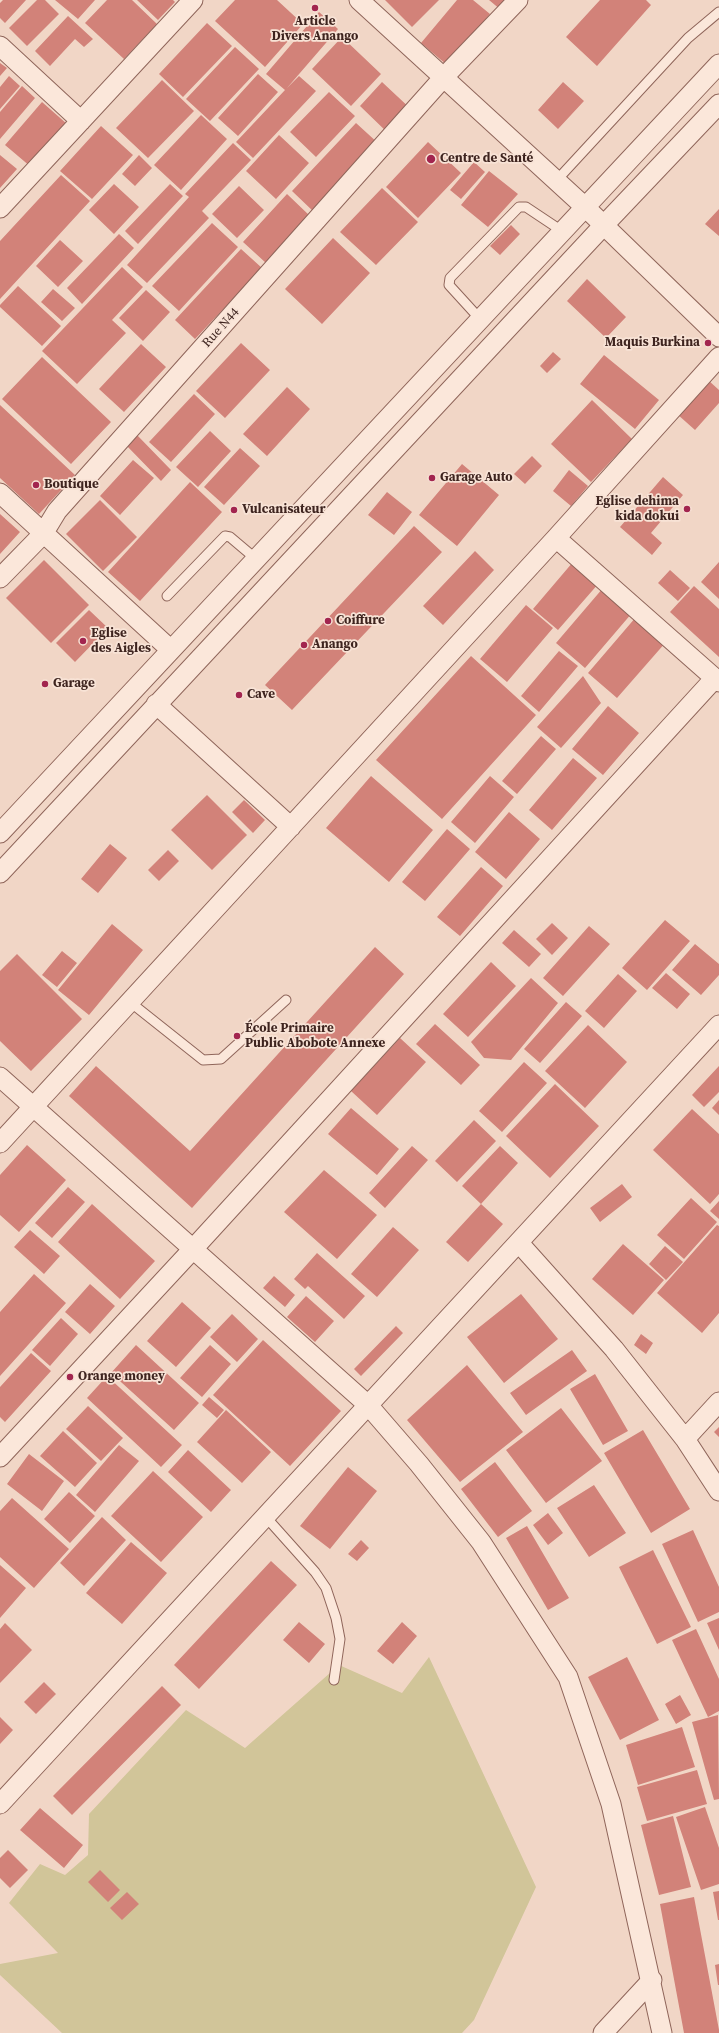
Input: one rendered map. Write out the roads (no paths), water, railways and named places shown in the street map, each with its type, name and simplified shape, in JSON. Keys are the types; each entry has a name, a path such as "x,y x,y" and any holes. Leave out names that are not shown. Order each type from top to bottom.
{"street":[{"path":"0,208 192,0"},
{"path":"359,0 585,207 719,337"},
{"name":"Rue N44","path":"0,578 43,534 57,511 443,78 518,0"},
{"path":"0,46 81,121"},
{"path":"0,833 719,64"},
{"path":"0,872 603,226 719,104"},
{"path":"0,1143 556,538 719,357"},
{"path":"0,493 171,650"},
{"path":"0,1457 717,680 556,538"},
{"path":"156,704 291,827"},
{"path":"0,1804 719,1025"},
{"path":"0,1077 35,1106 368,1405 419,1464 481,1542 568,1678 611,1804 652,1980 662,2033"},
{"path":"519,1242 614,1349 685,1440 719,1491"},
{"path":"685,1440 719,1402"},
{"path":"603,2033 652,1980"}],"lane":[{"path":"556,181 688,38 719,12"},
{"path":"480,319 449,285 450,278 519,208 526,207 562,231"},
{"path":"167,596 225,536 230,538 256,559"},
{"path":"130,1002 203,1060 221,1059 286,1000"},
{"path":"265,1516 315,1572 326,1588 336,1618 340,1639 334,1680"}],"place":[{"name":"Article Divers Anango","path":"315,8"},
{"name":"Centre de Santé","path":"431,159"},
{"name":"Maquis Burkina","path":"708,343"},
{"name":"Garage Auto","path":"432,478"},
{"name":"Boutique","path":"36,485"},
{"name":"Eglise dehima kida dokui","path":"687,509"},
{"name":"Vulcanisateur","path":"234,510"},
{"name":"Coiffure","path":"328,621"},
{"name":"Eglise des Aigles","path":"83,641"},
{"name":"Anango","path":"304,645"},
{"name":"Garage","path":"45,684"},
{"name":"Cave","path":"239,695"},
{"name":"École Primaire Public Abobote Annexe","path":"237,1036"},
{"name":"Orange money","path":"70,1377"}]}
